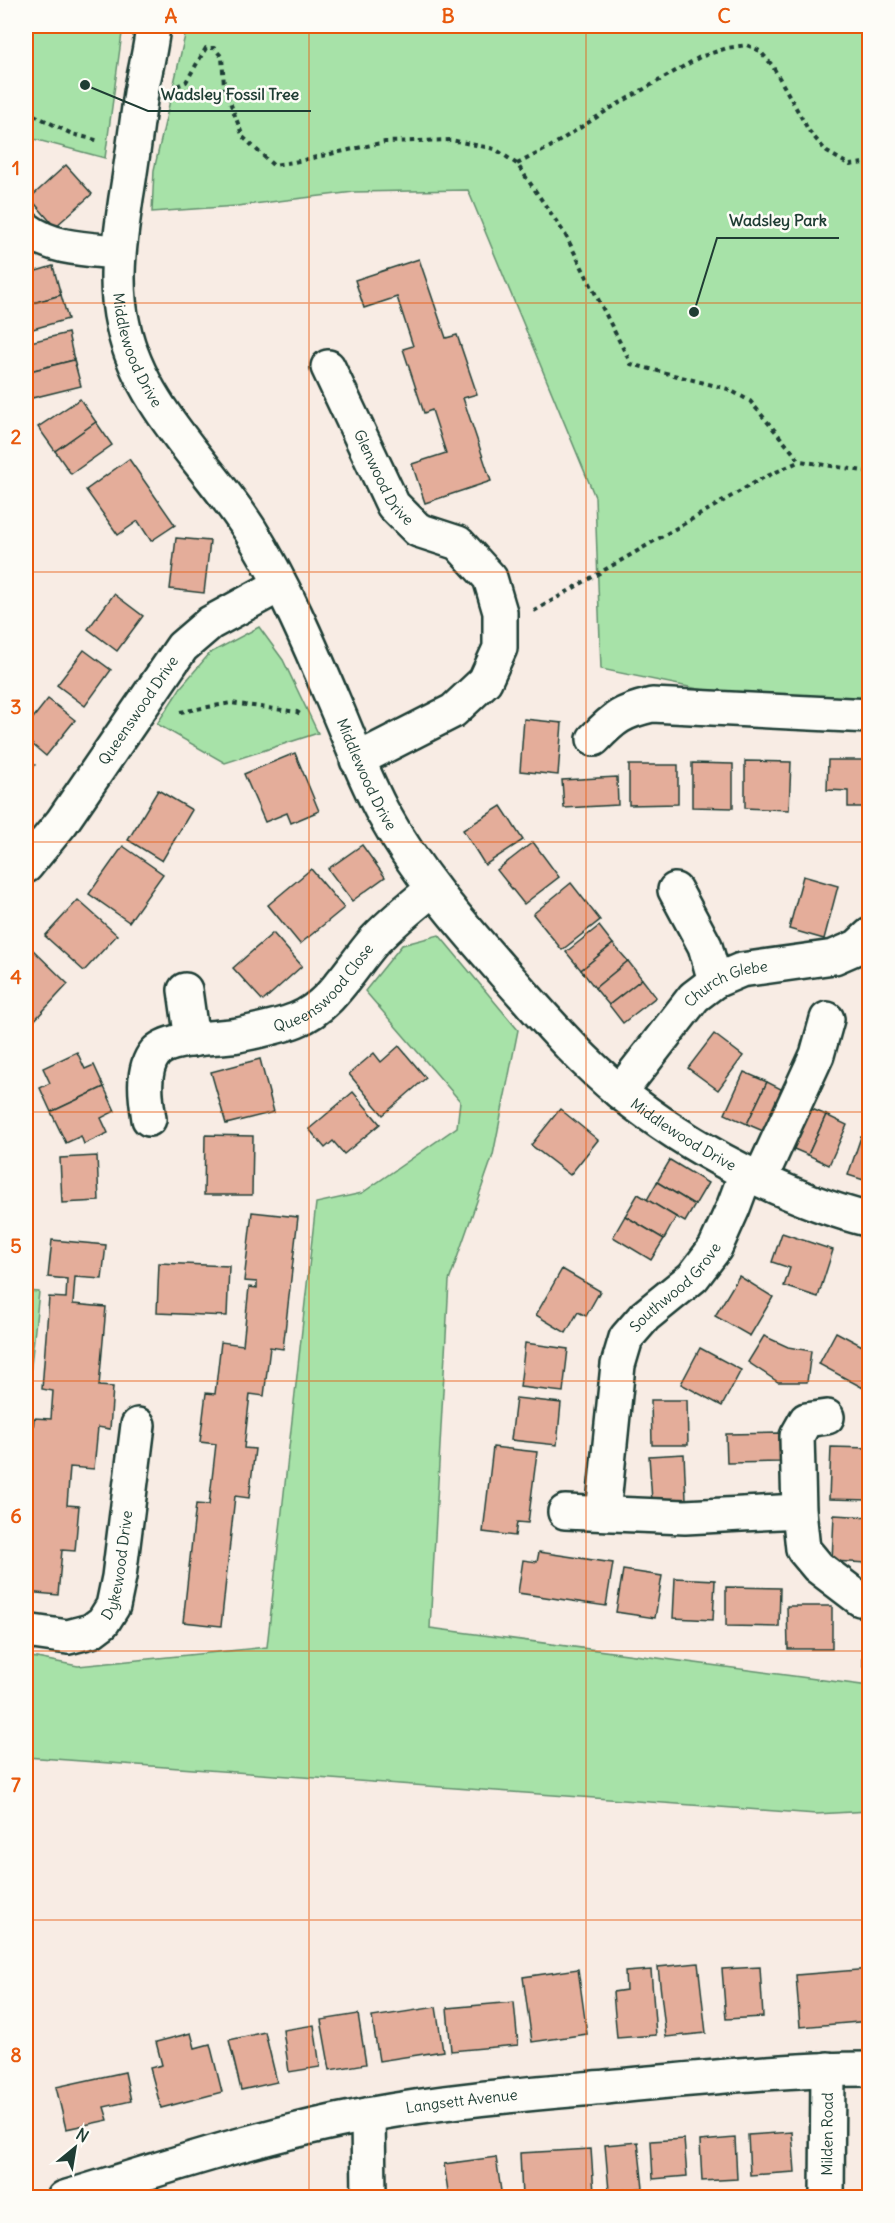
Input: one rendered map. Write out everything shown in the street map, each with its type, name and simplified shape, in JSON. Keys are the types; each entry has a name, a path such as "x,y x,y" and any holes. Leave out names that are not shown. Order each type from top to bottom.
{"street":[{"name":"Middlewood Drive","path":"153,26 151,50 141,90 118,252 117,284 123,325 134,362 156,402 250,530 280,585 320,670 352,748 404,850 476,941 569,1045 620,1092 697,1146 753,1176 850,1215 870,1220"},
{"path":"26,229 39,239 60,246 118,252"},
{"name":"Glenwood Drive","path":"328,367 393,506 418,530 458,543 490,578 500,612 500,648 485,681 453,711 352,748"},
{"name":"Queenswood Drive","path":"26,866 62,822 182,647 210,623 280,585"},
{"path":"594,740 614,719 633,710 652,705 870,716"},
{"name":"Queenswood Close","path":"149,1119 146,1095 148,1068 155,1053 167,1045 236,1035 298,1019 318,1006 337,988 375,940 433,889"},
{"path":"675,890 705,946 715,981"},
{"name":"Church Glebe","path":"620,1092 694,997 715,981 741,970 834,957 856,947 870,934"},
{"path":"185,990 192,1040"},
{"name":"Southwood Grove","path":"603,1513 618,1365 626,1338 645,1316 693,1277 715,1248 733,1208 753,1176 817,1055 827,1019"},
{"path":"827,1417 806,1420 797,1436 799,1511 803,1549 818,1567 860,1599"},
{"name":"Dykewood Drive","path":"26,1631 68,1637 91,1631 103,1622 112,1606 120,1577 138,1425"},
{"path":"565,1512 685,1517 799,1511"},
{"name":"Langsett Avenue","path":"64,2198 292,2131 368,2115 494,2097 828,2069 870,2069"},
{"name":"Milden Road","path":"827,2198 828,2069"},
{"path":"368,2115 369,2198"}],"path":[{"path":"517,164 550,147 611,108 700,57 727,48 747,45 760,51 772,65 809,131 827,152 850,165 870,162"},
{"path":"141,90 171,89 186,82 206,48 214,48 222,57 225,86 243,137 273,165 385,142 451,140 495,149 517,164 565,234 631,364 728,388 750,401 800,461"},
{"path":"26,111 72,134 133,150"},
{"path":"500,612 523,617 762,479 800,461 870,472"},
{"path":"132,720 231,703 297,712 352,748"}],"green space":[{"path":"26,26 123,26 105,158 26,137"},
{"path":"372,26 869,26 869,698 723,694 601,669 595,497 468,190 354,192 237,206 152,212 154,170 186,31"},
{"path":"259,627 283,660 318,733 225,763 157,724 181,687 210,653"},
{"path":"439,935 518,1030 493,1155 449,1281 430,1628 869,1686 869,1811 816,1814 26,1757 26,1656 78,1666 267,1647 316,1203 362,1193 457,1127 460,1101 365,991 402,945"},
{"path":"26,1291 39,1292 29,1384 26,1384"}],"building":[{"path":"66,165 92,194 55,227 30,198"},
{"path":"419,259 446,338 457,335 477,394 463,398 491,481 425,503 412,464 446,453 432,410 424,413 403,349 413,346 397,297 364,308 355,280"},
{"path":"53,266 61,295 26,305 26,274"},
{"path":"61,295 68,319 26,331 26,305"},
{"path":"68,333 74,360 26,372 26,343"},
{"path":"74,360 81,386 32,398 26,372"},
{"path":"80,399 96,422 55,451 38,427"},
{"path":"96,422 112,445 71,474 55,451"},
{"path":"129,459 175,525 151,541 138,521 118,535 86,490"},
{"path":"176,538 210,541 204,593 170,589"},
{"path":"114,594 143,616 117,651 88,629"},
{"path":"84,650 111,670 85,706 57,685"},
{"path":"48,699 75,720 46,756 26,739 26,727"},
{"path":"524,719 562,723 558,775 520,771"},
{"path":"295,753 319,811 291,823 287,813 265,822 244,774"},
{"path":"26,754 35,765 26,774"},
{"path":"828,760 870,760 870,807 848,807 848,791 827,790"},
{"path":"745,761 791,762 789,810 745,808"},
{"path":"692,763 733,764 733,808 692,807"},
{"path":"629,765 678,765 678,804 629,805"},
{"path":"617,777 618,805 564,808 562,780"},
{"path":"158,790 192,810 162,861 128,840"},
{"path":"501,806 523,840 485,865 463,830"},
{"path":"533,842 559,877 524,904 497,870"},
{"path":"362,845 385,877 352,901 328,869"},
{"path":"123,846 163,874 129,922 89,894"},
{"path":"311,869 344,908 300,944 268,905"},
{"path":"803,876 838,886 824,939 789,929"},
{"path":"571,883 600,920 562,950 533,914"},
{"path":"78,900 117,935 84,971 45,936"},
{"path":"599,926 613,944 581,970 566,952"},
{"path":"273,933 302,966 263,1001 233,968"},
{"path":"613,944 628,961 595,988 581,970"},
{"path":"30,947 68,984 31,1024 26,1019 26,952"},
{"path":"628,961 642,979 609,1005 595,988"},
{"path":"642,979 656,997 623,1023 609,1005"},
{"path":"714,1034 743,1056 718,1090 688,1068"},
{"path":"399,1046 426,1078 383,1115 349,1074 374,1053 381,1062"},
{"path":"77,1052 85,1069 94,1065 104,1087 51,1112 40,1088 50,1083 43,1068"},
{"path":"260,1059 274,1112 226,1124 211,1072"},
{"path":"744,1072 767,1082 747,1124 725,1114"},
{"path":"767,1082 789,1093 770,1134 747,1124"},
{"path":"104,1087 115,1111 101,1118 108,1133 84,1144 81,1136 66,1143 51,1112"},
{"path":"353,1092 380,1124 344,1154 333,1141 325,1148 309,1129"},
{"path":"805,1106 826,1115 808,1155 787,1146"},
{"path":"560,1109 598,1140 570,1175 531,1145"},
{"path":"826,1115 847,1125 829,1165 808,1155"},
{"path":"205,1135 253,1136 252,1195 204,1195"},
{"path":"861,1137 870,1139 870,1182 848,1175"},
{"path":"97,1156 99,1201 62,1203 60,1158"},
{"path":"670,1160 708,1183 695,1205 657,1182"},
{"path":"657,1182 695,1205 685,1222 647,1200"},
{"path":"638,1194 676,1217 664,1239 625,1216"},
{"path":"252,1212 298,1217 283,1349 270,1347 264,1396 250,1394 244,1448 255,1449 249,1498 235,1496 221,1626 183,1622 196,1504 209,1505 216,1444 200,1442 206,1393 215,1394 221,1342 243,1345 249,1287 257,1288 257,1282 244,1281"},
{"path":"625,1216 664,1239 651,1260 613,1237"},
{"path":"782,1233 833,1250 818,1297 784,1286 790,1268 772,1262"},
{"path":"52,1240 106,1245 102,1279 75,1277 73,1304 106,1307 99,1386 113,1387 110,1429 98,1427 94,1469 70,1467 67,1505 79,1506 75,1551 62,1550 58,1595 26,1592 26,1466 30,1466 34,1418 51,1419 53,1391 42,1389 49,1297 66,1298 67,1279 48,1277"},
{"path":"159,1263 229,1266 227,1316 157,1313"},
{"path":"562,1269 600,1291 586,1316 578,1312 566,1333 536,1315"},
{"path":"739,1276 773,1297 750,1336 715,1316"},
{"path":"836,1332 870,1350 870,1381 865,1389 819,1364"},
{"path":"764,1336 788,1347 811,1351 807,1382 778,1382 748,1362"},
{"path":"525,1343 568,1349 563,1392 520,1387"},
{"path":"700,1348 741,1370 722,1406 681,1384"},
{"path":"516,1398 561,1403 557,1445 511,1440"},
{"path":"651,1400 687,1400 688,1445 652,1445"},
{"path":"779,1433 780,1462 727,1463 726,1434"},
{"path":"493,1447 537,1452 528,1523 517,1522 515,1536 483,1532"},
{"path":"831,1447 870,1448 870,1500 829,1499"},
{"path":"684,1454 686,1499 652,1501 649,1456"},
{"path":"834,1515 870,1517 868,1563 832,1561"},
{"path":"539,1552 613,1563 606,1606 518,1593 523,1560 537,1562"},
{"path":"623,1570 662,1576 655,1618 616,1612"},
{"path":"675,1578 715,1580 713,1620 673,1618"},
{"path":"726,1587 780,1588 779,1627 726,1626"},
{"path":"787,1606 832,1606 832,1649 788,1649"},
{"path":"863,1629 870,1629 870,1665 863,1666"},
{"path":"698,1963 706,2033 666,2037 658,1967"},
{"path":"760,1967 763,2017 726,2019 722,1969"},
{"path":"578,1969 587,2034 532,2042 523,1977"},
{"path":"870,1969 870,2021 800,2027 796,1975"},
{"path":"651,1970 656,2035 617,2038 613,1992 626,1990 625,1972"},
{"path":"514,2002 518,2045 451,2051 447,2008"},
{"path":"436,2007 443,2051 379,2061 372,2017"},
{"path":"358,2014 366,2064 330,2070 321,2020"},
{"path":"314,2025 320,2067 289,2072 283,2030"},
{"path":"265,2032 277,2082 241,2090 229,2040"},
{"path":"191,2033 195,2048 210,2044 222,2092 161,2108 150,2068 162,2065 156,2042"},
{"path":"125,2072 131,2101 104,2107 108,2120 66,2129 56,2087"},
{"path":"792,2132 795,2172 750,2175 748,2135"},
{"path":"735,2138 737,2179 702,2181 700,2141"},
{"path":"684,2139 687,2176 653,2179 651,2141"},
{"path":"638,2142 643,2188 609,2191 605,2145"},
{"path":"591,2149 594,2193 522,2197 520,2153"},
{"path":"496,2157 502,2198 449,2198 444,2164"}],"place":[{"name":"Wadsley Fossil Tree","path":"85,85"},
{"name":"Wadsley Park","path":"694,312"}]}
